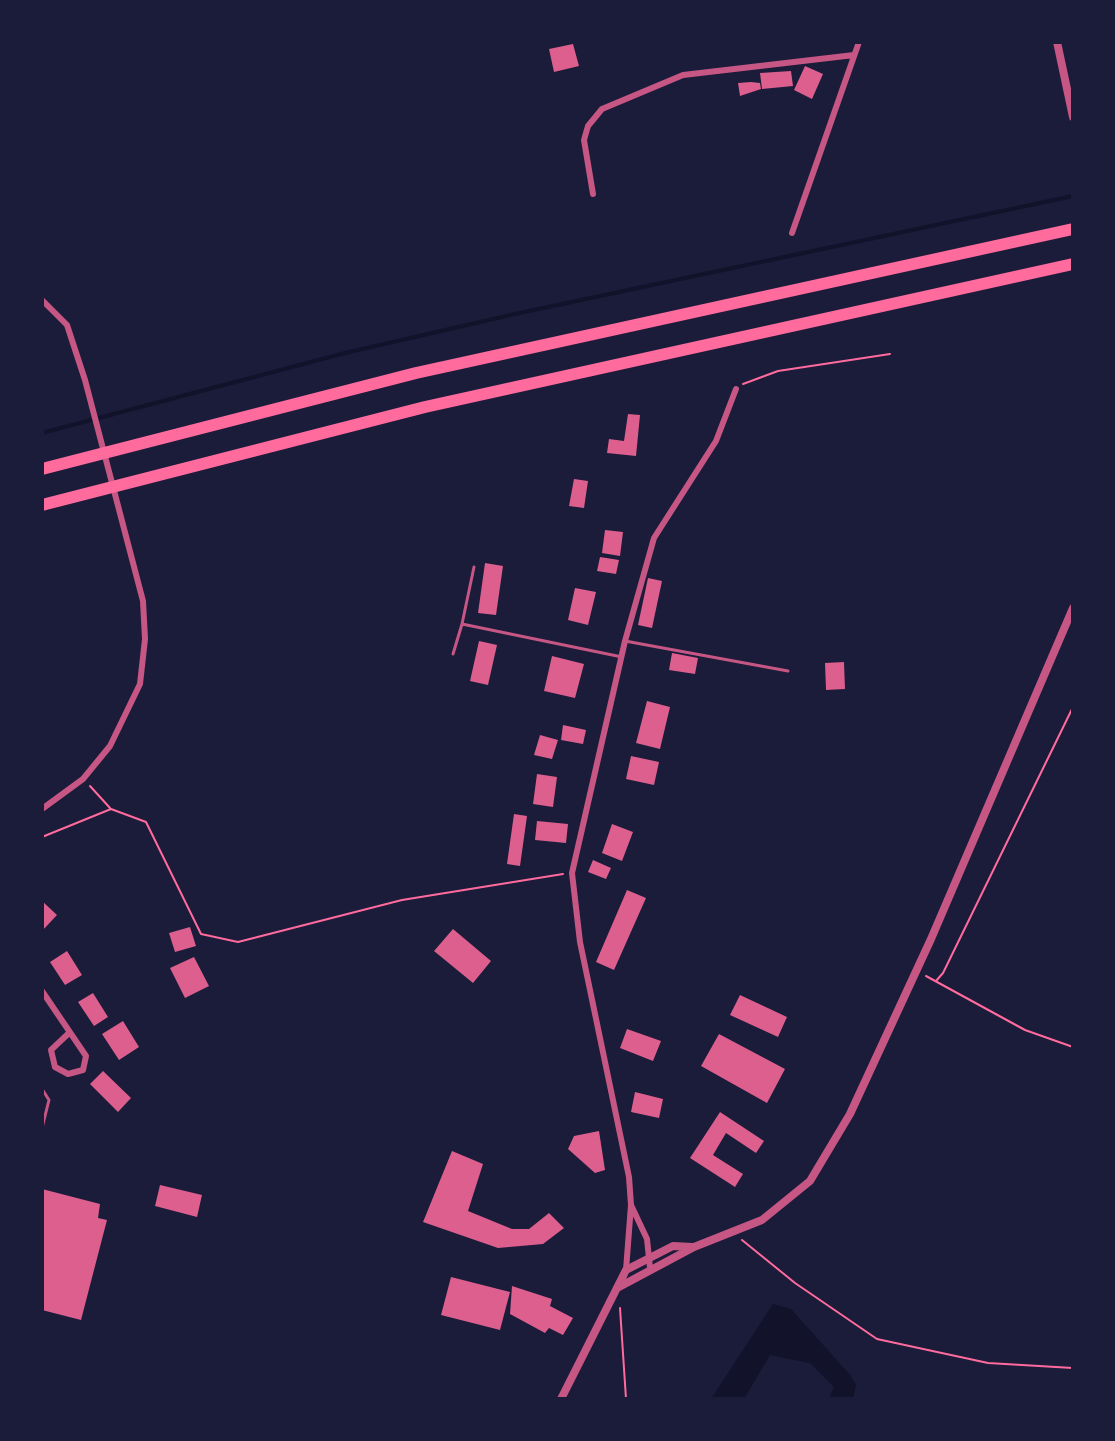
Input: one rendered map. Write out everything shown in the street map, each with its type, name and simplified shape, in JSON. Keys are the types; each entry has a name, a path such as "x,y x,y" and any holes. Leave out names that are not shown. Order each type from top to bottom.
{"highway":[{"path":"42,469 416,373 1073,229"},
{"path":"42,505 425,407 1073,264"}],"street":[{"path":"792,233 859,42"},
{"path":"1057,42 1073,117"},
{"path":"593,194 584,140 588,126 602,109 683,75 854,55"},
{"path":"42,300 67,325 85,380 132,554 145,626 140,684 110,746 83,779 42,809"},
{"path":"561,1399 626,1270 631,1205 629,1177 580,942 572,873 625,641 654,538 716,441 736,389"},
{"path":"619,1287 694,1247 762,1220 810,1181 850,1114 931,939 1073,608"},
{"path":"42,991 86,1056 83,1070 68,1074 55,1067 51,1050 69,1033"},
{"path":"631,1205 647,1239 650,1268"},
{"path":"626,1270 649,1255 673,1246 694,1247"}],"lane":[{"path":"453,654 474,567"},
{"path":"462,624 622,657"},
{"path":"625,641 788,671"},
{"path":"42,1089 49,1100 42,1128"}],"path":[{"path":"736,389 748,380 778,371 890,354"},
{"path":"936,981 943,973 1073,707"},
{"path":"83,779 111,809 146,822 201,934 238,942 402,900 572,873"},
{"path":"42,837 111,809"},
{"path":"915,969 1025,1030 1073,1047"},
{"path":"731,1231 795,1283 877,1339 988,1363 1073,1368"},
{"path":"619,1287 626,1399"}],"shaded area":[{"path":"773,1304 791,1309 851,1376 856,1385 853,1399 829,1399 834,1387 810,1363 770,1355 744,1399 711,1399"}],"building":[{"path":"573,44 579,66 554,72 549,49"},
{"path":"805,66 823,74 812,99 794,90"},
{"path":"791,71 793,86 762,89 760,73"},
{"path":"738,83 760,83 761,89 740,96"},
{"path":"628,414 640,415 636,456 607,453 609,439 624,441"},
{"path":"574,479 588,481 584,508 569,506"},
{"path":"605,530 623,532 620,556 602,553"},
{"path":"600,557 619,560 616,574 597,571"},
{"path":"485,563 503,566 496,615 478,613"},
{"path":"648,578 662,581 652,628 638,625"},
{"path":"575,588 596,592 588,625 568,620"},
{"path":"479,641 497,645 488,685 470,681"},
{"path":"672,653 698,658 695,674 669,670"},
{"path":"552,656 584,664 575,698 544,691"},
{"path":"844,662 845,689 826,690 825,663"},
{"path":"647,701 670,707 660,749 636,743"},
{"path":"563,725 586,730 583,744 561,740"},
{"path":"540,735 558,740 552,759 534,755"},
{"path":"631,756 659,762 654,785 626,779"},
{"path":"537,774 557,777 553,807 533,804"},
{"path":"514,814 527,816 520,866 507,864"},
{"path":"537,821 568,824 566,843 535,840"},
{"path":"612,824 633,832 622,861 602,853"},
{"path":"593,860 611,868 606,879 588,872"},
{"path":"627,890 646,898 614,970 596,962"},
{"path":"42,901 57,915 42,931"},
{"path":"190,927 196,946 175,952 169,933"},
{"path":"453,929 491,961 473,983 434,951"},
{"path":"67,951 82,975 65,985 50,962"},
{"path":"194,957 209,986 185,998 170,968"},
{"path":"93,993 108,1017 94,1026 78,1002"},
{"path":"740,995 787,1017 778,1037 730,1015"},
{"path":"123,1021 139,1047 119,1060 102,1034"},
{"path":"627,1029 661,1041 653,1061 620,1048"},
{"path":"719,1034 785,1069 767,1103 701,1066"},
{"path":"103,1071 131,1098 118,1112 90,1084"},
{"path":"635,1092 663,1099 659,1118 631,1112"},
{"path":"720,1112 764,1141 756,1153 726,1133 713,1155 743,1174 735,1187 690,1158"},
{"path":"599,1131 605,1170 595,1173 568,1149 574,1136"},
{"path":"452,1151 483,1164 468,1211 512,1229 529,1229 549,1213 564,1228 543,1244 498,1248 423,1222"},
{"path":"160,1185 202,1195 197,1217 155,1206"},
{"path":"42,1189 100,1204 98,1218 107,1220 81,1320 42,1310"},
{"path":"451,1277 510,1292 500,1330 441,1315"},
{"path":"512,1286 552,1299 550,1306 573,1318 563,1335 549,1328 545,1333 510,1314"}],"waterway":[{"path":"42,433 345,353 1073,196"}]}
